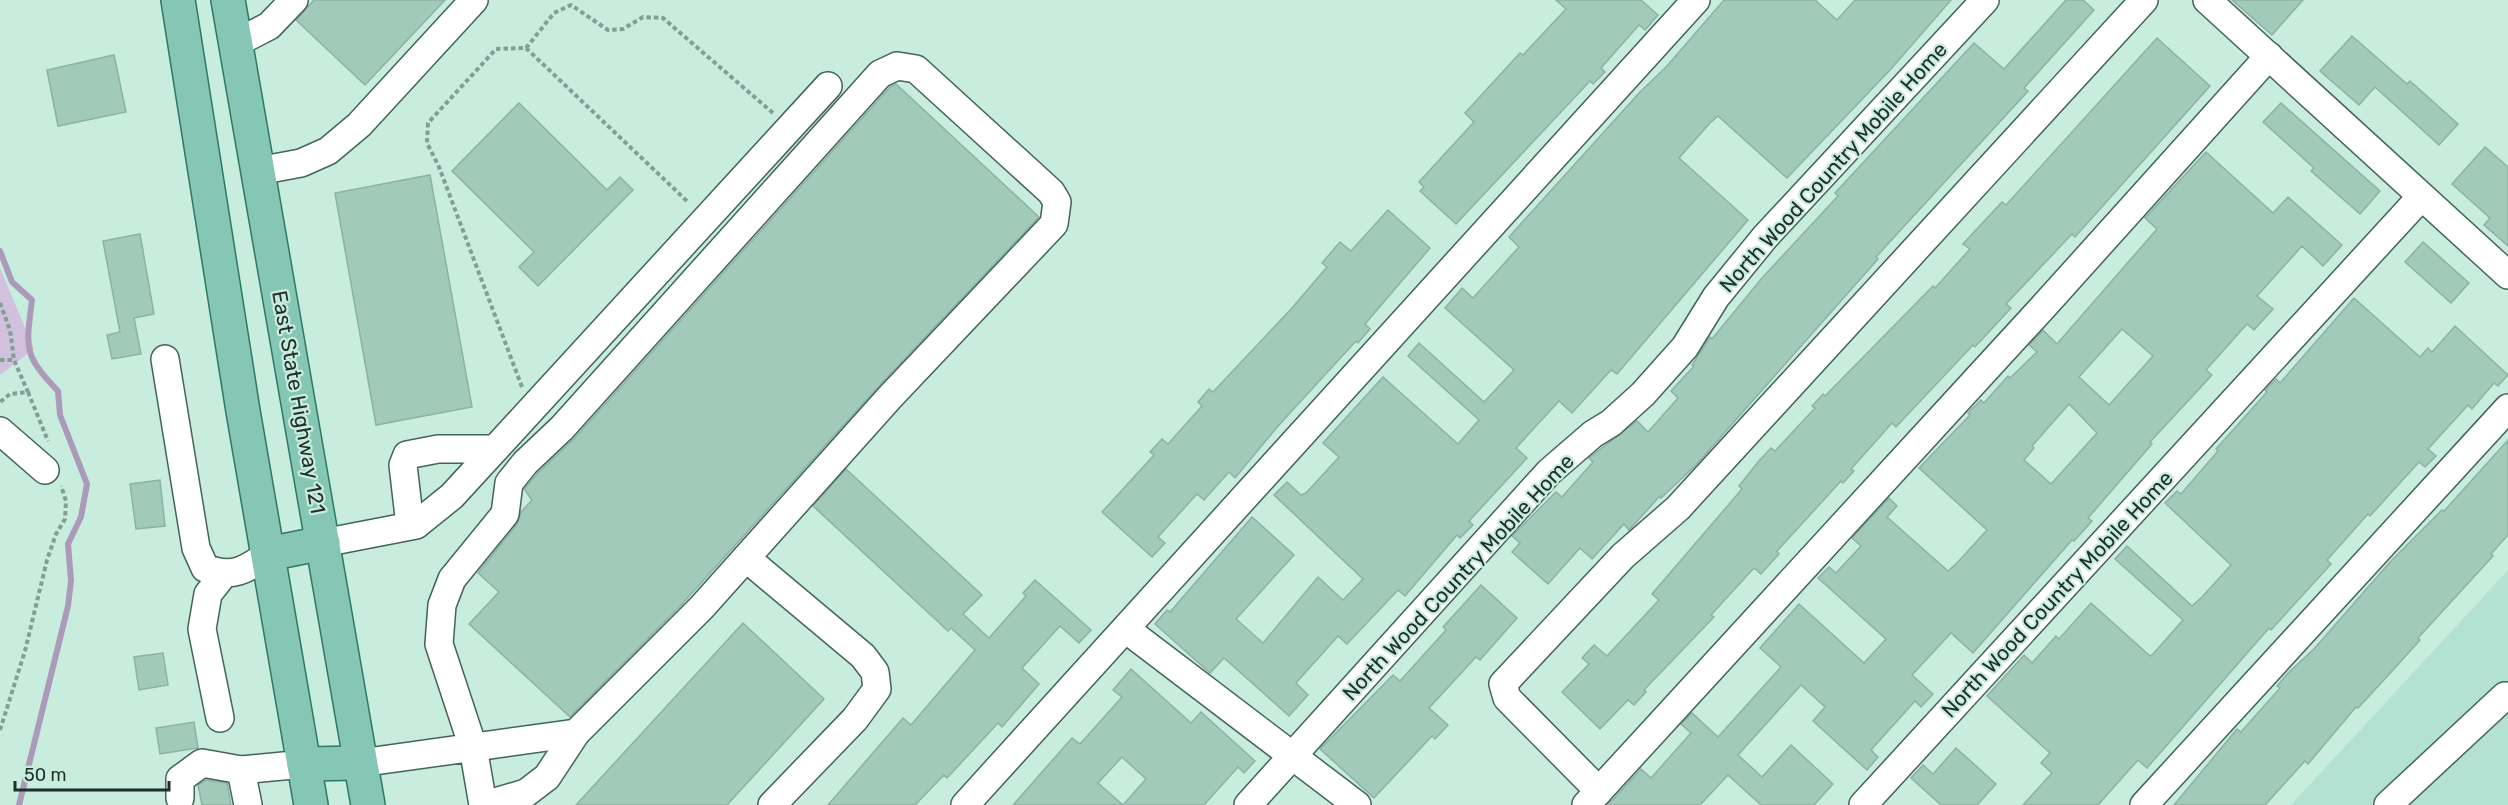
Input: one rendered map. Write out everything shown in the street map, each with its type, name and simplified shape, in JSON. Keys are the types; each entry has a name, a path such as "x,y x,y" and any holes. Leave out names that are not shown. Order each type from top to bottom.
{"main road":[{"path":"178,0 311,805"},
{"name":"East State Highway 121","path":"228,0 368,805"},
{"path":"268,554 323,543"},
{"path":"303,764 360,763"}],"street":[{"path":"236,43 270,26 294,0"},
{"path":"258,171 301,163 328,151 359,125 474,0"},
{"path":"965,805 1127,630 1696,0"},
{"name":"North Wood Country Mobile Home","path":"1248,805 1549,472 1593,434 1611,423 1642,394 1685,347 1716,297 1765,237 1985,0"},
{"path":"2144,0 1701,484 1678,508 1623,556 1503,684 1507,698 1592,798 2269,56"},
{"path":"2207,0 2508,275"},
{"path":"897,66 916,69 1051,192 1057,202 1054,224 890,397 702,607 576,733 548,777 526,793 484,805 473,747 439,644 442,605 452,579 505,514 509,483 525,463 562,428 880,74 897,66"},
{"path":"323,543 416,525 453,496 828,86"},
{"name":"North Wood Country Mobile Home","path":"1863,805 2421,197"},
{"path":"165,359 196,548 205,568 223,575 249,568 268,554"},
{"path":"2144,805 2508,408"},
{"path":"0,431 51,466"},
{"path":"410,525 403,465 407,455 438,449 495,449"},
{"path":"746,558 863,656 875,672 877,689 855,719 772,805"},
{"path":"220,718 202,629 208,594 223,575"},
{"path":"1127,630 1357,805"},
{"path":"2388,805 2507,696"},
{"path":"360,763 576,733"},
{"path":"180,798 180,779 202,763 241,770 303,764"},
{"path":"241,770 248,805"}],"path":[{"path":"526,48 554,13 571,5 608,30 623,29 643,17 663,18 764,106"},
{"path":"516,370 439,167 427,143 428,123 496,49 526,48 681,196"},
{"path":"0,303 10,330 14,360 28,392 51,466 66,501 65,519 56,534 46,560 25,651 0,730"},
{"path":"0,360 14,360"},
{"path":"0,402 10,394 28,392"}],"shaded area":[{"path":"0,268 34,349 0,375"},
{"path":"2508,570 2508,805 2291,805"}],"building":[{"path":"314,0 445,0 365,85 296,20"},
{"path":"1556,0 1641,0 1658,15 1645,30 1639,25 1601,68 1605,72 1593,84 1590,81 1456,224 1420,191 1424,187 1419,182 1474,122 1465,113 1520,53 1523,55 1566,9"},
{"path":"1724,0 1815,0 1837,20 1855,0 1951,0 1891,69 1787,178 1718,116 1710,123 1679,158 1748,220 1617,374 1611,370 1572,413 1559,401 1516,448 1527,458 1469,521 1473,525 1460,538 1457,535 1405,596 1398,590 1347,644 1338,636 1296,683 1308,695 1289,716 1224,658 1210,673 1155,624 1167,610 1170,612 1252,517 1294,555 1236,619 1263,643 1318,577 1343,600 1363,579 1274,495 1287,482 1301,495 1306,493 1339,457 1323,443 1383,377 1458,444 1479,420 1408,356 1419,343 1484,402 1514,370 1445,308 1462,288 1473,298 1519,247 1509,237 1640,92 1667,66"},
{"path":"2066,0 2083,0 2094,10 2024,88 2028,91 1876,257 1878,259 1696,465 1661,498 1660,496 1629,530 1624,524 1592,559 1580,548 1548,584 1512,552 1520,543 1512,536 1556,492 1562,497 1593,462 1589,458 1637,421 1648,432 1678,398 1671,391 1694,366 1692,365 1710,337 1712,339 1762,278 1838,196 1835,193 1974,43 2004,69"},
{"path":"2232,0 2303,0 2272,35"},
{"path":"2352,36 2407,84 2410,81 2458,124 2439,145 2375,87 2359,105 2320,71"},
{"path":"2157,38 2210,86 2075,237 2072,234 2006,304 2011,308 1975,347 1973,345 1896,427 1892,423 1851,469 1854,471 1843,483 1841,481 1777,551 1779,554 1761,574 1754,568 1711,615 1714,617 1644,690 1646,692 1634,705 1628,700 1600,729 1562,692 1589,664 1582,658 1594,645 1607,656 1659,600 1652,594 1742,489 1739,486 1758,462 1771,448 1775,451 1815,408 1812,406 1823,394 1825,396 1933,286 1935,288 1970,249 1963,244 2002,202 2006,205"},
{"path":"114,55 126,112 58,126 47,70"},
{"path":"896,84 1039,217 879,386 683,603 570,717 469,624 499,592 478,573 517,524 521,512 532,500 524,489 574,439 890,87"},
{"path":"519,103 607,190 620,177 633,190 538,286 519,267 534,252 452,171"},
{"path":"2281,103 2380,191 2360,214 2311,171 2314,168 2263,122"},
{"path":"2485,147 2508,167 2508,246 2484,225 2490,218 2452,184"},
{"path":"2206,152 2273,213 2288,197 2342,245 2323,266 2302,246 2257,296 2273,309 2254,330 2247,324 2206,370 2212,375 2150,442 2152,444 2088,518 2092,521 2074,541 2072,540 1973,653 1951,633 1912,675 1933,694 1921,707 1915,701 1871,750 1878,757 1867,770 1813,721 1825,707 1801,685 1738,755 1762,777 1791,745 1833,784 1814,805 1761,805 1728,775 1700,805 1608,805 1641,769 1651,778 1691,733 1681,724 1692,713 1718,737 1781,667 1760,648 1799,604 1864,663 1886,639 1818,578 1829,567 1836,573 1861,546 1852,538 1889,498 1897,506 1887,517 1948,571 1956,564 1987,530 1919,468 1970,415 1968,413 1981,400 1984,403 2008,376 2010,378 2037,352 2029,345 2043,330 2057,344 2157,229 2145,218","holes":["2122,329 2153,356 2109,405 2079,377","2069,404 2097,433 2051,484 2024,460 2034,448 2032,446"]},
{"path":"430,175 472,407 376,425 335,193"},
{"path":"1388,210 1430,248 1365,324 1370,329 1358,343 1356,341 1279,425 1235,478 1229,472 1204,500 1197,494 1158,537 1165,543 1152,557 1102,512 1154,455 1150,452 1162,439 1168,444 1202,406 1198,402 1209,389 1213,392 1292,308 1327,267 1322,263 1340,242 1351,251"},
{"path":"140,234 154,314 134,318 141,354 112,359 107,335 120,332 103,241"},
{"path":"2423,242 2469,283 2451,303 2405,262"},
{"path":"2354,298 2420,357 2428,348 2432,352 2455,326 2508,375 2498,386 2494,383 2472,409 2468,405 2428,449 2436,456 2425,467 2419,462 2370,516 2368,514 2327,560 2331,564 2271,630 2269,628 2147,768 2138,760 2098,805 2023,805 2052,773 2041,763 2050,753 1987,696 2024,655 2032,663 2056,636 2059,639 2091,603 2150,656 2153,654 2183,620 2115,559 2127,546 2192,606 2202,597 2231,565 2165,503 2177,491 2181,494 2218,451 2216,449 2267,392 2265,390 2276,379 2280,383"},
{"path":"2508,440 2508,535 2491,554 2493,556 2418,638 2420,640 2358,708 2356,707 2308,764 2305,761 2265,805 2174,805 2237,729 2241,732 2280,688 2277,686 2288,673 2314,649 2390,562 2442,510 2444,511"},
{"path":"846,469 982,595 963,614 989,638 1026,596 1023,593 1035,580 1091,630 1079,643 1060,626 1022,668 1039,684 1002,727 998,723 947,778 944,775 915,805 828,805 903,718 911,725 975,650 951,628 948,631 813,506"},
{"path":"160,480 165,526 136,529 130,484"},
{"path":"1481,585 1517,618 1480,660 1476,657 1429,708 1448,725 1435,739 1432,736 1374,798 1320,749 1393,675 1400,681 1446,630 1443,627"},
{"path":"743,623 824,699 727,805 576,805"},
{"path":"163,653 168,685 139,690 134,657"},
{"path":"1131,669 1191,723 1201,712 1255,761 1244,773 1238,767 1204,805 1123,805 1013,805 1072,738 1080,744 1122,697 1113,690","holes":["1122,757 1146,779 1123,805 1098,783"]},
{"path":"194,722 198,748 160,754 156,728"},
{"path":"1956,748 1996,784 1977,805 1941,805 1911,778 1923,765 1933,774"},
{"path":"206,780 227,783 231,805 202,805 198,785"}],"waterway":[{"path":"0,251 12,282 32,300 28,340 30,350 38,368 58,391 60,415 87,484 81,517 68,544 71,581 68,606 19,805"}]}
